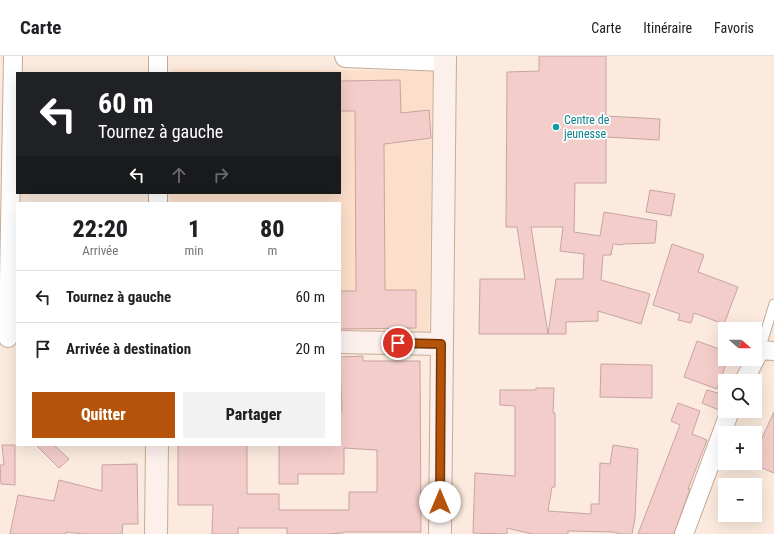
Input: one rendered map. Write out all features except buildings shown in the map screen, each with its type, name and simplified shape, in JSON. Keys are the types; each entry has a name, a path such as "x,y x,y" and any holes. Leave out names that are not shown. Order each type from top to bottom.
{"main road":[{"path":"440,534 441,344 447,57"},
{"path":"341,342 441,344"},
{"path":"156,534 157,446"}],"street":[{"path":"8,338 13,56"},
{"path":"158,56 158,72"},
{"path":"346,56 447,57"},
{"path":"749,374 767,351"},
{"path":"684,534 727,418"}],"lane":[{"path":"767,351 774,304"}],"shaded area":[{"path":"172,69 433,71 429,335 341,334 341,202 170,202 170,194 341,194 341,72 172,72"}],"place":[{"name":"Centre de jeunesse","path":"556,127"}],"route":[{"path":"398,343 441,344 440,502"}]}
